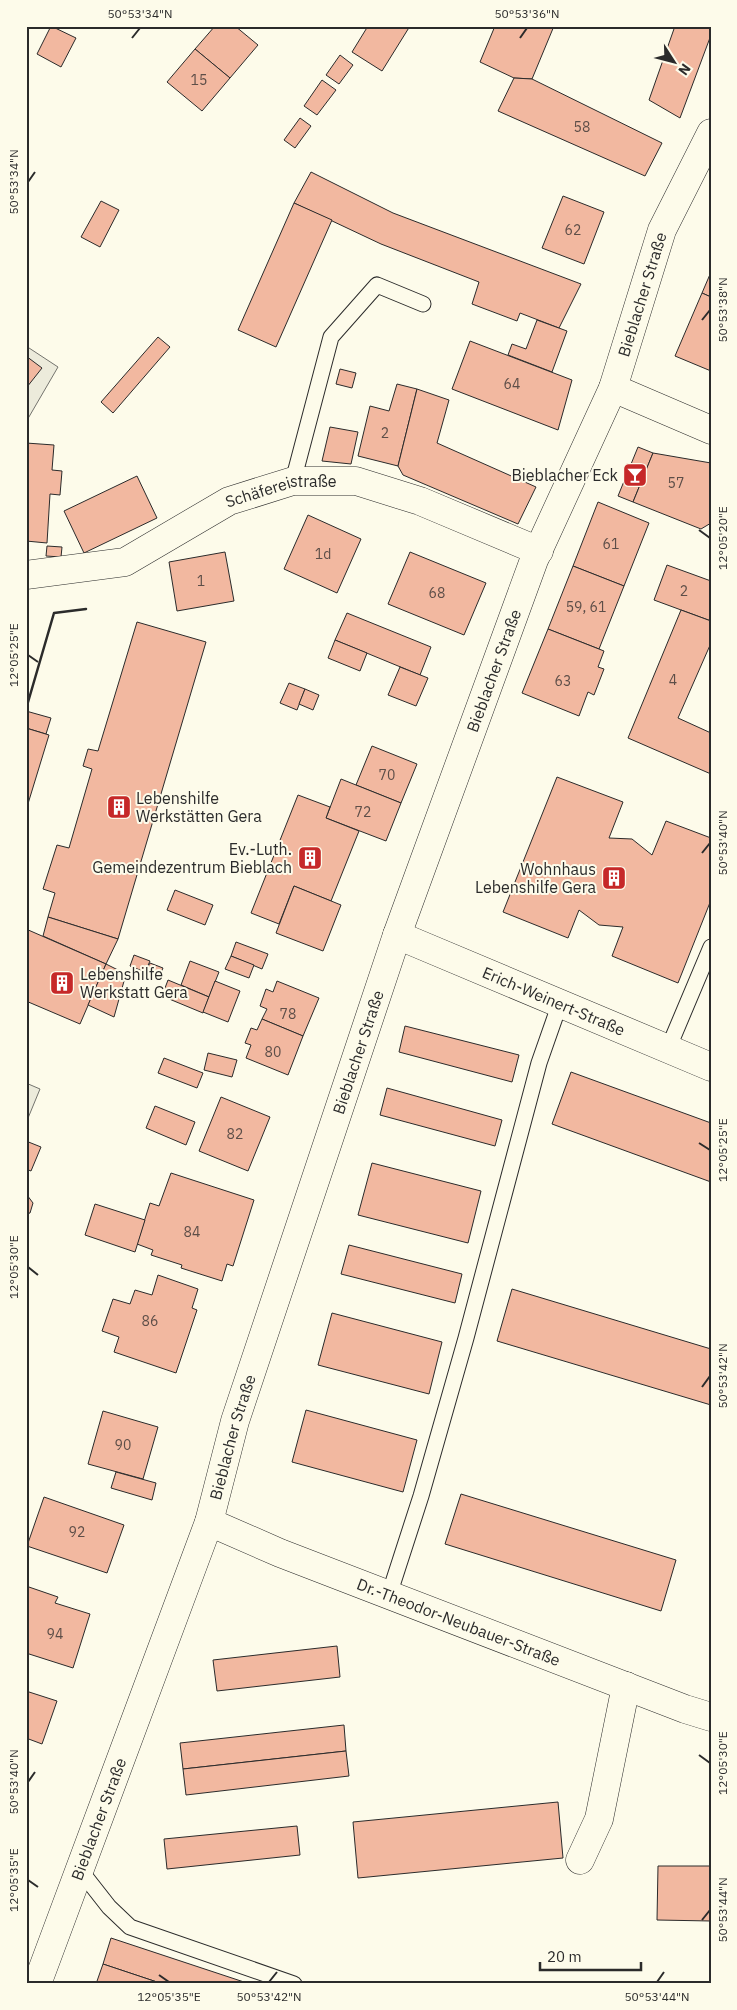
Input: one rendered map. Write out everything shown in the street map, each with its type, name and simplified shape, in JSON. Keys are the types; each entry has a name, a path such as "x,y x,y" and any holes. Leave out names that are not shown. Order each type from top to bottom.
{"street":[{"name":"Bieblacher Straße","path":"37,1984 209,1522 235,1421 397,935 539,551 613,388 662,230 711,132"},
{"path":"613,388 711,430"},
{"name":"Schäfereistraße","path":"26,574 126,562 229,502 293,481 356,481 420,501 539,551"},
{"name":"Erich-Weinert-Straße","path":"397,935 711,1067"},
{"name":"Dr.-Theodor-Neubauer-Straße","path":"209,1522 280,1553 388,1595 711,1717"},
{"path":"580,1860 599,1819 626,1686"}],"lane":[{"path":"293,481 331,337 377,285 423,304"},
{"path":"668,1049 711,947"},
{"path":"388,1595 421,1496 466,1338 538,1063 560,1003"},
{"path":"80,1870 109,1907 130,1927 294,1984"}],"shaded area":[{"path":"26,346 58,367 26,422"},
{"path":"26,1083 40,1089 26,1123"}],"building":[{"path":"51,26 76,38 61,67 37,54"},
{"path":"215,26 235,26 258,45 230,78 195,49"},
{"path":"368,26 410,26 382,71 352,52"},
{"path":"495,26 554,26 532,79 514,78 480,62"},
{"path":"675,26 711,26 711,35 680,118 649,100"},
{"path":"195,49 230,78 202,111 167,82"},
{"path":"340,55 353,65 339,84 326,75"},
{"path":"514,78 532,79 662,143 645,176 498,111"},
{"path":"322,80 336,90 317,115 304,106"},
{"path":"300,118 311,126 295,148 284,140"},
{"path":"311,172 393,213 581,284 559,328 520,313 517,321 472,304 479,282 381,244 294,203"},
{"path":"563,196 604,212 584,264 542,248"},
{"path":"101,201 119,210 100,247 81,237"},
{"path":"294,203 332,220 276,347 238,330"},
{"path":"711,272 711,297 702,293"},
{"path":"702,293 711,297 711,371 675,356"},
{"path":"537,320 567,331 552,372 508,355 512,344 526,349"},
{"path":"158,337 170,347 113,413 101,402"},
{"path":"470,341 572,380 558,430 452,389"},
{"path":"26,356 42,368 27,387 26,387"},
{"path":"340,369 356,373 352,388 336,384"},
{"path":"397,384 417,389 398,466 358,456 370,406 389,411"},
{"path":"417,389 449,400 437,443 536,487 518,524 403,475 398,466"},
{"path":"330,427 358,432 351,464 322,461"},
{"path":"26,443 54,445 52,470 62,471 60,495 50,494 47,543 26,541"},
{"name":"Bieblacher Eck","path":"638,447 653,453 633,502 618,496"},
{"path":"653,453 711,463 711,523 701,529 633,502"},
{"path":"137,476 157,518 84,553 64,511"},
{"path":"598,502 649,523 624,586 573,566"},
{"path":"308,515 361,539 337,593 284,569"},
{"path":"47,546 62,547 61,557 46,556"},
{"path":"225,552 234,601 177,611 169,562"},
{"path":"410,552 486,583 464,635 388,604"},
{"path":"667,565 711,581 711,621 654,600"},
{"path":"573,566 624,586 599,649 548,629"},
{"path":"681,610 711,621 711,643 678,718 711,733 711,774 628,738"},
{"path":"347,613 431,647 420,675 335,640"},
{"name":"Lebenshilfe Werkstätten Gera","path":"137,622 206,642 118,939 48,917 55,893 43,889 57,845 69,848 92,769 83,766 88,749 98,751"},
{"path":"548,629 604,651 598,667 604,669 594,695 588,692 579,716 522,693"},
{"path":"335,640 367,653 360,671 328,658"},
{"path":"400,667 428,678 416,706 388,695"},
{"path":"289,683 305,689 297,710 280,703"},
{"path":"305,689 319,695 313,710 299,704"},
{"path":"26,711 51,718 46,734 26,728"},
{"path":"26,728 49,735 27,807 26,807"},
{"path":"372,746 417,764 401,803 356,785"},
{"name":"Wohnhaus Lebenshilfe Gera","path":"557,777 623,802 609,838 632,839 652,855 666,821 711,838 711,900 678,983 612,956 623,927 599,925 579,910 568,938 503,912"},
{"name":"Ev.-Luth. Gemeindezentrum Bieblach","path":"341,779 401,803 386,841 326,818"},
{"name":"Ev.-Luth. Gemeindezentrum Bieblach","path":"298,795 330,807 326,818 359,831 331,901 294,886 279,924 251,913"},
{"name":"Ev.-Luth. Gemeindezentrum Bieblach","path":"294,886 341,905 323,951 276,933"},
{"path":"175,890 213,905 205,925 167,910"},
{"path":"48,917 118,939 106,964 43,936"},
{"name":"Lebenshilfe Werkstatt Gera","path":"26,929 106,964 80,1024 26,1001"},
{"path":"236,942 268,954 262,969 231,956"},
{"path":"134,955 150,961 145,972 130,966"},
{"path":"231,956 254,965 249,978 225,969"},
{"path":"190,961 219,972 209,997 181,985"},
{"path":"150,963 163,968 159,977 145,972"},
{"path":"106,964 126,974 114,1017 88,1005"},
{"path":"168,980 209,997 203,1013 162,996"},
{"path":"215,981 240,991 228,1022 203,1012"},
{"path":"277,981 319,998 303,1036 262,1019 267,1009 260,1006 266,989 273,992"},
{"path":"262,1019 303,1036 288,1075 246,1058 251,1045 245,1043 251,1028 257,1030"},
{"path":"405,1026 519,1055 512,1082 399,1052"},
{"path":"208,1053 237,1060 232,1077 204,1070"},
{"path":"164,1058 203,1073 197,1088 158,1073"},
{"path":"571,1072 711,1123 711,1182 552,1124"},
{"path":"387,1088 502,1120 495,1146 380,1115"},
{"path":"221,1097 270,1117 248,1171 199,1151"},
{"path":"155,1106 195,1122 186,1145 146,1128"},
{"path":"26,1141 41,1147 31,1171 26,1169"},
{"path":"372,1163 481,1191 468,1243 358,1215"},
{"path":"171,1173 254,1200 233,1266 227,1264 222,1281 181,1268 182,1265 151,1255 153,1250 137,1244 150,1203 159,1206"},
{"path":"27,1195 33,1203 30,1213 26,1214"},
{"path":"95,1204 145,1220 135,1252 85,1235"},
{"path":"349,1245 462,1274 455,1303 341,1274"},
{"path":"158,1275 198,1289 192,1308 197,1310 176,1373 114,1352 119,1337 102,1331 113,1299 130,1304 135,1290 152,1295"},
{"path":"512,1289 711,1349 711,1405 497,1341"},
{"path":"332,1313 442,1342 429,1394 318,1365"},
{"path":"306,1410 417,1440 403,1492 292,1462"},
{"path":"103,1411 158,1427 143,1479 88,1464"},
{"path":"116,1472 156,1483 152,1500 111,1488"},
{"path":"461,1494 676,1560 661,1611 445,1544"},
{"path":"44,1497 124,1525 107,1573 27,1546"},
{"path":"26,1586 58,1597 55,1603 90,1614 73,1668 26,1653"},
{"path":"337,1646 340,1677 217,1691 213,1660"},
{"path":"26,1691 57,1701 42,1744 26,1738"},
{"path":"344,1725 346,1751 183,1769 180,1743"},
{"path":"346,1751 349,1776 186,1795 183,1769"},
{"path":"558,1802 563,1858 358,1878 353,1822"},
{"path":"297,1826 300,1855 167,1869 164,1839"},
{"path":"658,1866 711,1866 711,1921 657,1920"},
{"path":"111,1938 250,1984 163,1984 103,1964"},
{"path":"103,1964 163,1984 96,1984"}],"wall":[{"path":"26,709 54,613 86,609"}],"place":[{"name":"Bieblacher Eck","path":"635,475"},
{"name":"Lebenshilfe Werkstätten Gera","path":"119,807"},
{"name":"Ev.-Luth. Gemeindezentrum Bieblach","path":"310,858"},
{"name":"Wohnhaus Lebenshilfe Gera","path":"614,878"},
{"name":"Lebenshilfe Werkstatt Gera","path":"62,983"}]}
